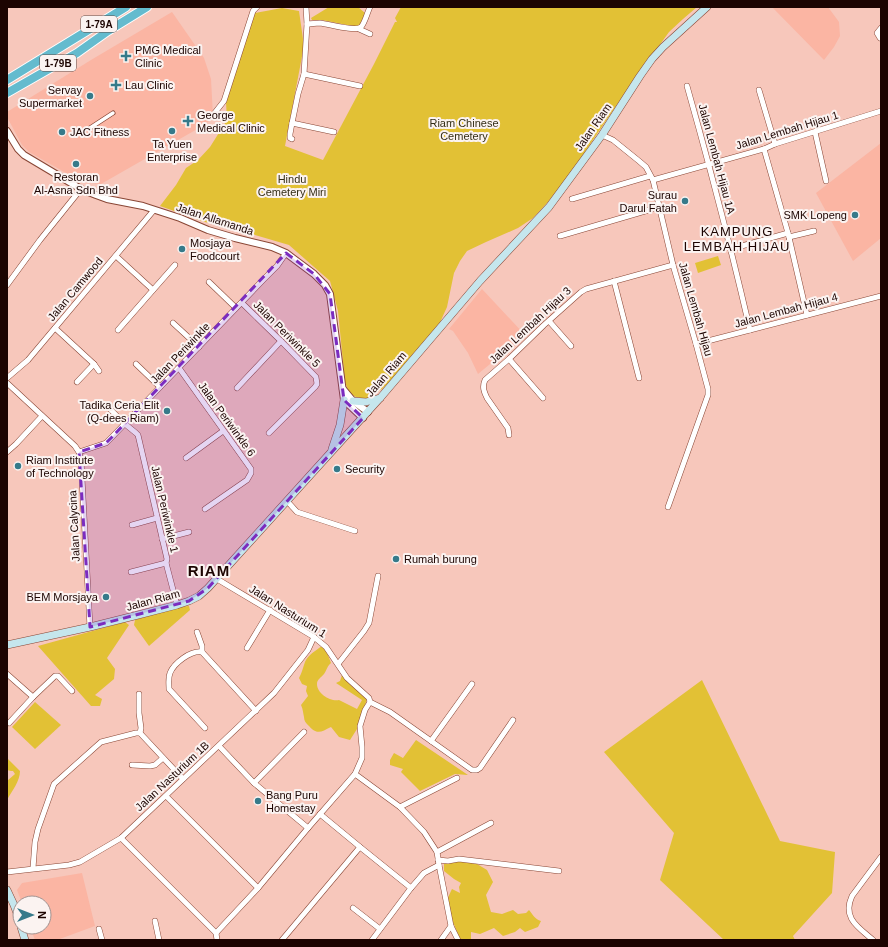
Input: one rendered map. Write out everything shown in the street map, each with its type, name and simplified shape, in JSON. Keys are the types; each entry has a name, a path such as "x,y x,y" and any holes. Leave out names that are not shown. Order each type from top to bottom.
{"highway":[{"name":"1-79A","path":"7,80 126,7"},
{"name":"1-79B","path":"7,93 77,53 108,31 147,7"},
{"path":"72,40 75,44 80,44 108,31"}],"main road":[{"name":"Jalan Riam","path":"7,645 138,616 177,605 199,596 208,588 365,415 480,281 548,207 602,135 652,59 672,38 707,7"},
{"path":"353,401 366,402 381,397"},
{"path":"331,453 340,425 344,400"},
{"path":"7,890 12,901"}],"street":[{"path":"213,115 224,101 253,12 257,7"},
{"path":"292,139 290,138 290,134 292,123 304,74 307,24 306,7"},
{"path":"359,29 362,26 368,7"},
{"path":"307,24 319,23 353,30 359,29 370,34"},
{"path":"880,38 877,33 881,28"},
{"path":"304,74 360,86"},
{"name":"Jalan Lembah Hijau 1A","path":"687,86 731,249 750,330"},
{"path":"759,90 775,144"},
{"name":"Jalan Lembah Hijau 1","path":"572,199 764,149 775,144 881,111"},
{"path":"90,128 113,113"},
{"path":"292,123 334,132"},
{"name":"Jalan Allamanda","path":"7,131 18,149 24,155 81,189 107,199 143,206 180,218 214,232 272,247 286,253 314,274 325,284 330,294 344,400"},
{"path":"815,132 826,181"},
{"name":"Jalan Lembah Hijau","path":"602,135 613,140 646,167 651,178 673,265 707,383 708,395 668,507"},
{"path":"764,149 788,235 807,315"},
{"path":"7,285 40,240 81,189"},
{"path":"560,236 659,207"},
{"name":"Jalan Camwood","path":"7,378 28,360 154,210"},
{"path":"731,249 788,235 814,231"},
{"name":"Jalan Periwinkle","path":"79,452 106,443 242,303 277,266 286,253"},
{"path":"116,256 154,290"},
{"path":"118,330 175,265"},
{"name":"Jalan Lembah Hijau 3","path":"509,435 508,428 487,398 483,384 485,380 509,360 548,321 581,292 586,289 673,265"},
{"path":"614,281 639,378"},
{"path":"209,282 236,308"},
{"name":"Jalan Lembah Hijau 4","path":"696,344 881,296"},
{"name":"Jalan Periwinkle 5","path":"242,303 316,377 317,384 269,433"},
{"path":"548,321 571,346"},
{"path":"173,323 199,347"},
{"path":"55,328 94,364 99,371"},
{"path":"238,388 281,341"},
{"path":"509,360 543,398"},
{"path":"77,382 94,364"},
{"path":"136,364 160,387"},
{"name":"Jalan Periwinkle 6","path":"179,368 251,469 251,473 247,480 205,509"},
{"path":"7,383 75,446 79,452"},
{"path":"342,388 365,415"},
{"path":"344,400 365,415"},
{"name":"Jalan Periwinkle 1","path":"107,406 138,435 167,559 166,564 177,605"},
{"path":"7,452 42,416"},
{"path":"186,458 224,431"},
{"name":"Jalan Calycina","path":"79,452 81,460 90,627"},
{"path":"287,501 297,512 355,531"},
{"path":"132,524 157,518"},
{"path":"162,539 190,532"},
{"path":"131,572 166,564"},
{"path":"338,664 369,623 378,576"},
{"name":"Jalan Nasturium 1","path":"217,579 314,637 326,647 347,678 369,698 370,702 390,712 472,770 477,770 480,768 513,720"},
{"path":"247,648 270,610"},
{"path":"197,632 202,646 202,652 256,711"},
{"name":"Jalan Nasturium 1B","path":"7,872 69,865 80,862 121,838 274,694 308,650 314,637"},
{"path":"202,652 199,651 186,656 171,671 169,689 205,728"},
{"path":"7,674 33,697"},
{"path":"9,722 55,676 58,676 72,691"},
{"path":"431,741 472,684"},
{"path":"139,694 140,733"},
{"path":"216,933 258,888 355,774 362,758 360,726 365,710 370,702"},
{"path":"254,783 304,732"},
{"path":"140,733 183,779"},
{"path":"33,868 35,842 38,829 54,784 101,742 140,733"},
{"path":"219,746 254,783 308,828"},
{"path":"132,765 155,765 163,758"},
{"path":"355,774 400,807 424,832 437,852 451,926 458,940"},
{"path":"400,807 457,778"},
{"path":"166,796 258,888"},
{"path":"320,814 411,888"},
{"path":"437,852 491,823"},
{"path":"121,838 216,933 217,940"},
{"path":"282,940 360,847"},
{"path":"873,940 851,920 849,903 852,896 881,857"},
{"path":"372,940 424,872 439,862 459,859 558,871"},
{"path":"353,908 380,929"},
{"path":"155,921 159,940"},
{"path":"441,940 451,926"},
{"path":"99,929 102,940"}],"highlighted area":[{"path":"286,253 314,274 330,294 344,400 363,418 208,588 189,601 90,627 79,452 106,443"}],"shaded area":[{"path":"772,7 828,7 839,22 840,36 824,60"},
{"path":"172,12 204,58 211,79 213,116 206,124 101,184 82,182 29,152 22,145 7,117 7,112"},
{"name":"SMK Lopeng","path":"881,143 881,238 853,261 816,193"},
{"path":"482,289 525,335 478,374 468,353 453,331 449,329"},
{"path":"82,873 95,926 57,940 35,940 33,935 52,935 52,895 19,895 17,890 22,883"}],"green space":[{"path":"329,7 358,7 365,13 360,25 357,27 322,20 312,20 311,18"},
{"name":"Riam Chinese Cemetery","path":"401,7 697,7 669,32 620,100 570,174 533,218 518,228 467,251 454,273 447,307 437,329 404,369 382,389 366,399 356,397 349,393 345,382 338,311 330,281 289,245 205,222 160,206 176,185 186,168 198,160 210,147 227,120 226,102 255,13 282,8 299,11 304,46 285,146 323,160 395,22 397,22 395,18"},
{"path":"718,256 721,265 698,273 695,263"},
{"path":"189,606 190,610 149,646 134,625 135,620 178,607"},
{"path":"125,622 129,625 107,658 115,669 114,679 95,695 102,699 100,706 91,706 38,646"},
{"path":"322,646 326,650 331,663 318,681 317,684 319,691 332,700 339,700 357,709 362,700 336,683 340,681 342,675 367,699 357,729 350,740 339,737 331,727 319,732 314,731 304,720 301,705 308,696 306,691 307,686 302,684 299,678 308,657"},
{"path":"702,680 780,841 835,852 832,893 793,936 795,940 724,940 660,880 674,833 604,752"},
{"path":"35,702 61,725 35,749 12,727"},
{"path":"416,740 468,775 455,774 420,791 401,772 403,769 390,765 390,760 394,753 403,758"},
{"path":"7,758 20,771 20,775 7,800 7,781 15,774 13,771 7,770"},
{"path":"458,860 477,864 487,870 493,882 486,895 491,912 502,914 513,910 518,914 526,913 529,910 541,921 538,927 525,932 520,928 515,932 503,936 494,928 480,934 471,932 471,940 461,940 448,907 448,898 452,889 460,893 459,887 461,883 444,871 444,864"}],"place":[{"name":"PMG Medical Clinic","path":"126,56"},
{"name":"Lau Clinic","path":"116,85"},
{"name":"Servay Supermarket","path":"90,96"},
{"name":"George Medical Clinic","path":"188,121"},
{"name":"Ta Yuen Enterprise","path":"172,131"},
{"name":"JAC Fitness","path":"62,132"},
{"name":"Restoran Al-Asna Sdn Bhd","path":"76,164"},
{"name":"Surau Darul Fatah","path":"685,201"},
{"name":"SMK Lopeng","path":"855,215"},
{"name":"Mosjaya Foodcourt","path":"182,249"},
{"name":"Tadika Ceria Elit (Q-dees Riam)","path":"167,411"},
{"name":"Riam Institute of Technology","path":"18,466"},
{"name":"Security","path":"337,469"},
{"name":"Rumah burung","path":"396,559"},
{"name":"BEM Morsjaya","path":"106,597"},
{"name":"Bang Puru Homestay","path":"258,801"}],"district":[{"name":"KAMPUNG LEMBAH HIJAU","path":"737,238"},
{"name":"RIAM","path":"209,571"}],"park label":[{"name":"Hindu Cemetery Miri","path":"292,185"}]}
